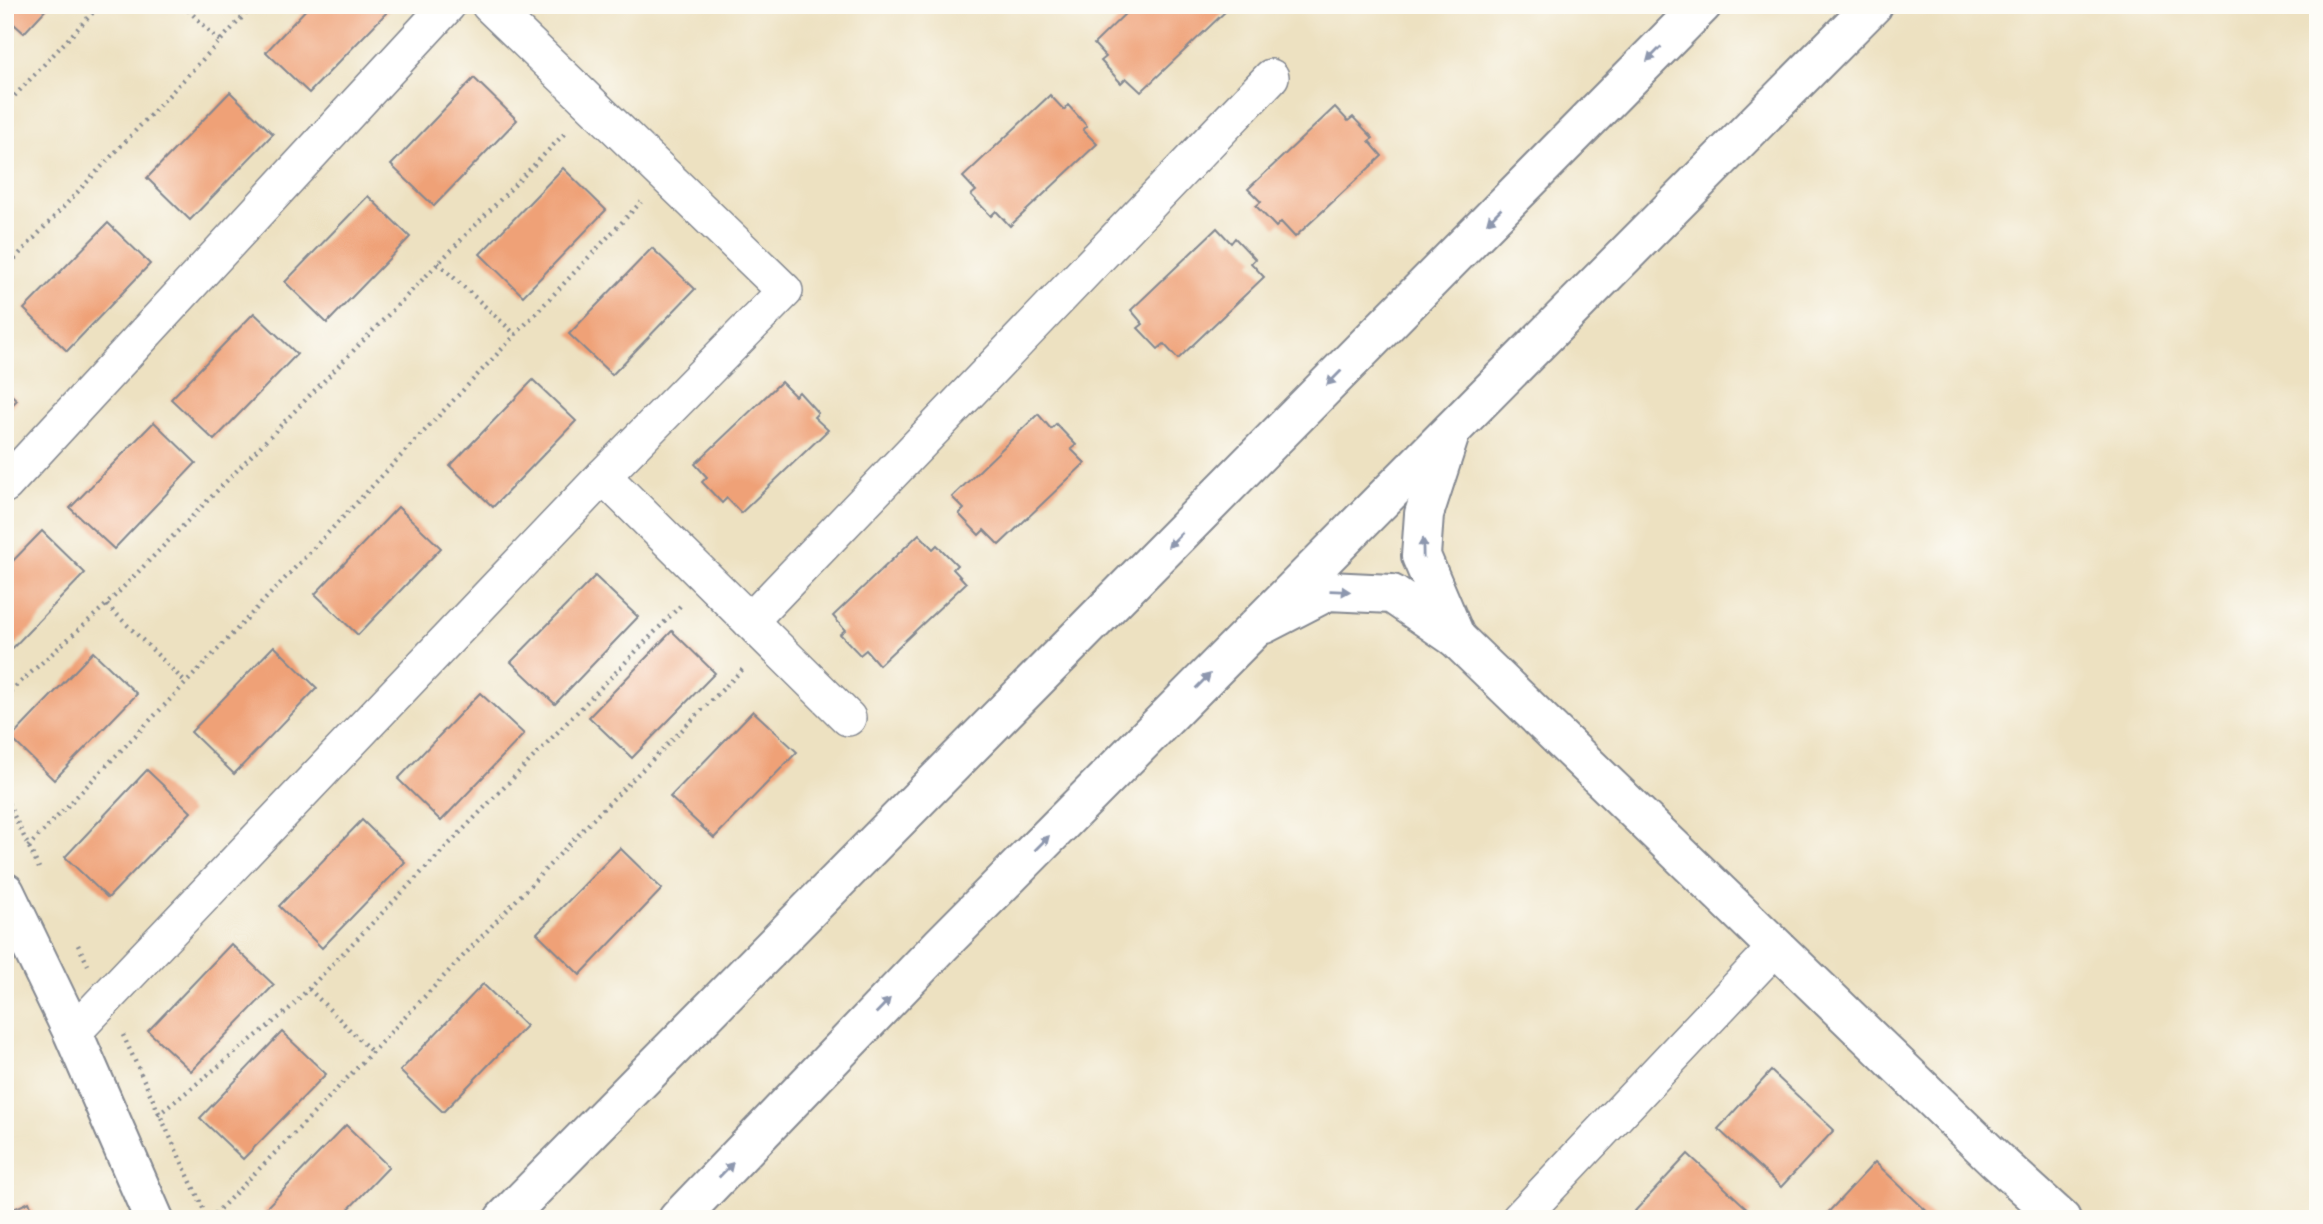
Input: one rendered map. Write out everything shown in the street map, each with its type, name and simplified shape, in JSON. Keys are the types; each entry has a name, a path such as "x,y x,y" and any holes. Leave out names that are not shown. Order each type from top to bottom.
{"main road":[{"path":"505,1219 1702,5"},
{"path":"678,1219 941,945 1873,5"},
{"path":"1451,431 1424,514 1421,555 1456,638"},
{"path":"1256,628 1328,591 1392,594 1456,638 1995,1159 2061,1219"},
{"path":"5,892 73,1032 154,1219"}],"street":[{"path":"5,485 448,5"},
{"path":"73,1032 603,476 785,291 489,5"},
{"path":"760,631 1271,77"},
{"path":"603,476 848,718"},
{"path":"1519,1219 1776,947"}],"path":[{"path":"5,106 100,5"},
{"path":"183,5 220,41"},
{"path":"5,269 254,5"},
{"path":"5,696 107,604 592,105"},
{"path":"28,847 666,176"},
{"path":"439,263 516,335"},
{"path":"158,1115 287,1011 707,579"},
{"path":"107,604 186,683"},
{"path":"105,998 209,1219 598,814 760,631"},
{"path":"309,989 372,1052"}],"building":[{"path":"5,5 50,5 24,33 5,16"},
{"path":"310,5 392,7 309,93 266,52"},
{"path":"1134,5 1222,5 1227,10 1141,92 1126,78 1121,83 1101,61 1106,57 1094,44"},
{"path":"474,78 517,120 434,206 391,165"},
{"path":"230,92 273,134 190,220 147,178"},
{"path":"1050,95 1064,110 1068,105 1087,126 1083,130 1097,144 1010,226 996,211 991,216 971,195 976,191 963,177"},
{"path":"1335,107 1348,121 1353,117 1373,138 1369,141 1382,156 1295,237 1281,222 1276,227 1256,206 1261,202 1248,189"},
{"path":"563,168 606,210 523,296 480,254"},
{"path":"368,196 410,237 327,323 285,282"},
{"path":"108,223 150,264 67,351 24,309"},
{"path":"1217,228 1231,243 1235,238 1255,259 1251,263 1264,277 1178,359 1164,344 1158,349 1138,328 1143,324 1131,310"},
{"path":"652,248 695,289 612,375 569,334"},
{"path":"254,313 297,354 214,440 171,399"},
{"path":"533,380 576,421 493,507 450,466"},
{"path":"781,382 795,396 799,392 818,413 814,417 828,430 741,513 727,498 722,503 702,482 707,477 695,464"},
{"path":"5,389 17,400 5,412"},
{"path":"1038,414 1051,429 1056,424 1076,445 1071,449 1085,463 999,545 984,530 979,535 959,514 964,509 952,497"},
{"path":"154,422 196,463 114,549 70,508"},
{"path":"398,507 441,548 358,635 315,594"},
{"path":"42,531 85,573 5,656 5,569"},
{"path":"919,534 933,549 937,545 957,565 953,569 966,583 879,665 866,650 860,655 840,634 845,630 833,616"},
{"path":"595,576 638,617 555,704 511,662"},
{"path":"672,631 715,673 632,758 589,717"},
{"path":"274,646 317,688 234,774 191,732"},
{"path":"93,652 137,694 54,780 11,738"},
{"path":"480,693 524,734 441,821 398,779"},
{"path":"753,711 797,752 714,838 670,797"},
{"path":"147,770 191,812 108,898 65,857"},
{"path":"362,820 405,862 322,948 279,906"},
{"path":"620,848 662,889 580,975 537,933"},
{"path":"231,944 274,985 191,1071 148,1031"},
{"path":"483,984 526,1026 443,1112 400,1071"},
{"path":"282,1032 326,1074 243,1159 200,1118"},
{"path":"1771,1071 1834,1130 1781,1187 1718,1129"},
{"path":"346,1125 389,1167 339,1219 271,1219 263,1211"},
{"path":"1688,1154 1751,1212 1745,1219 1643,1219 1635,1211"},
{"path":"1875,1162 1935,1219 1822,1219"},
{"path":"29,1202 36,1219 5,1219 5,1213"}]}
